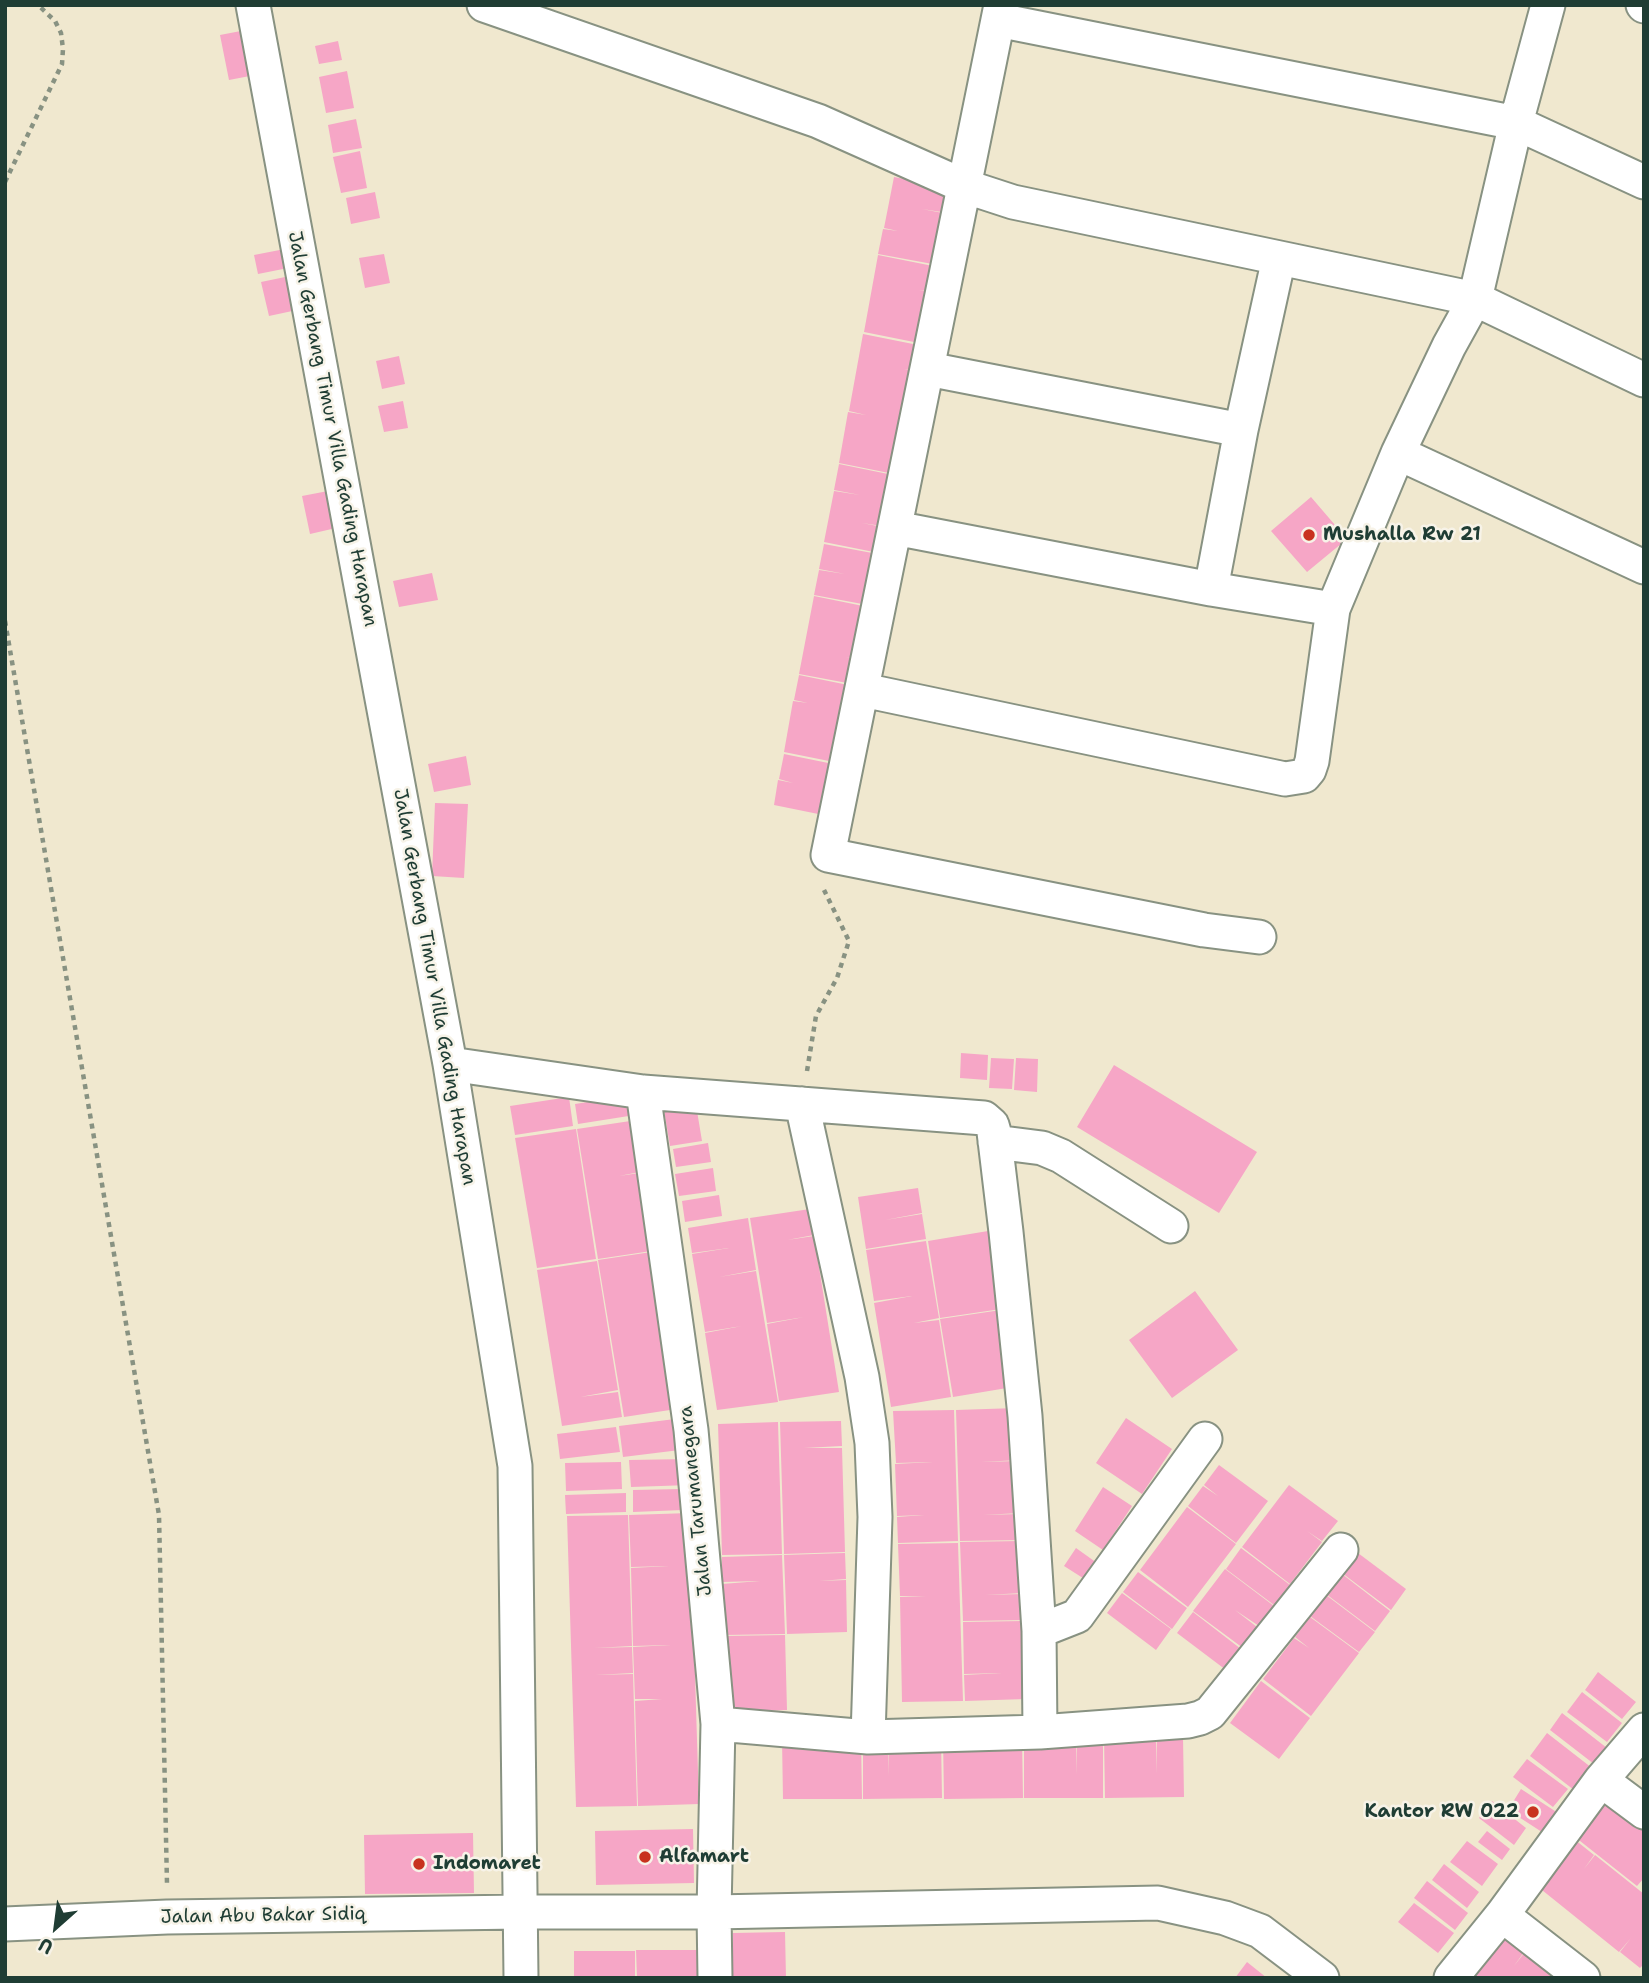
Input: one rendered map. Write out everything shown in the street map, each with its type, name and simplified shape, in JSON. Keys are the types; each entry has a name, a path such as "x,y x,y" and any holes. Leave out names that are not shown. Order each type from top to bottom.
{"street":[{"name":"Jalan Gerbang Timur Villa Gading Harapan","path":"253,5 450,1064 514,1466 521,1978"},
{"path":"484,5 818,121 964,186 1013,202 1475,299 1644,380"},
{"path":"863,690 1285,779 1304,776 1311,761 1333,609 1398,453 1449,346 1475,299 1516,123 1548,5"},
{"path":"1259,937 1203,930 828,855 999,12 1516,123 1644,182"},
{"path":"1211,589 1241,430 1279,258"},
{"path":"928,369 1241,430"},
{"path":"1398,453 1644,567"},
{"path":"895,528 1211,589 1333,609"},
{"path":"450,1064 643,1092 984,1118 992,1125 1025,1416 1039,1631 1040,1732"},
{"name":"Jalan Tarumanegara","path":"643,1092 691,1430 718,1724 715,1978"},
{"path":"802,1104 856,1351 872,1443 875,1554 868,1737"},
{"path":"995,1142 1042,1147 1061,1156 1171,1226"},
{"path":"1039,1631 1077,1616 1205,1439"},
{"path":"718,1724 868,1737 1040,1732 1188,1721 1210,1713 1340,1550"},
{"path":"1451,1978 1502,1915 1601,1780 1644,1730"},
{"path":"1601,1780 1644,1812"},
{"name":"Jalan Abu Bakar Sidiq","path":"5,1924 167,1917 714,1912 1157,1903 1225,1918 1260,1931 1322,1978"},
{"path":"1502,1915 1583,1978"}],"path":[{"path":"5,182 62,64 61,33 55,21 38,5"},
{"path":"5,621 159,1515 167,1917"},
{"path":"802,1104 816,1016 837,978 849,941 823,888 828,855"}],"building":[{"path":"246,30 255,75 229,80 220,35"},
{"path":"338,41 342,60 319,64 315,46"},
{"path":"347,71 354,108 326,113 319,77"},
{"path":"356,119 362,148 333,153 328,125"},
{"path":"360,151 367,188 341,193 333,157"},
{"path":"894,177 953,188 948,213 922,209 948,214 938,265 878,254 883,229 898,231 884,228"},
{"path":"375,192 380,218 351,224 346,198"},
{"path":"290,248 293,267 258,274 254,255"},
{"path":"384,254 390,283 365,288 359,258"},
{"path":"878,255 938,267 934,292 919,290 933,293 924,344 864,332"},
{"path":"290,276 297,310 269,316 261,282"},
{"path":"863,334 923,346 919,371 904,369 918,372 899,475 839,463 848,412 866,415 849,411"},
{"path":"399,356 405,384 382,389 376,361"},
{"path":"403,401 408,428 384,432 378,406"},
{"path":"839,464 898,476 888,527 862,523 888,528 884,554 824,542 834,491 860,495 834,490"},
{"path":"328,491 336,528 310,534 302,496"},
{"name":"Mushalla Rw 21","path":"1311,497 1347,539 1307,572 1271,531"},
{"path":"824,544 883,555 873,606 814,595 819,570 845,574 819,569"},
{"path":"432,573 438,600 399,607 393,581"},
{"path":"814,596 873,608 864,659 846,657 863,660 858,685 799,674"},
{"path":"799,675 858,687 844,764 784,752 793,701 808,703 794,700"},
{"path":"784,754 843,766 833,817 774,805 778,780 793,783 779,779"},
{"path":"466,756 471,785 434,792 428,764"},
{"path":"435,803 468,804 464,878 432,876"},
{"path":"961,1053 988,1055 987,1080 960,1078"},
{"path":"991,1058 1014,1059 1012,1089 989,1088"},
{"path":"1016,1058 1038,1059 1037,1092 1014,1090"},
{"path":"1114,1065 1257,1152 1219,1213 1077,1127"},
{"path":"632,1095 635,1115 578,1124 575,1104"},
{"path":"569,1097 573,1126 515,1135 510,1106"},
{"path":"696,1105 702,1141 670,1146 664,1110"},
{"path":"637,1120 645,1171 619,1176 646,1172 658,1250 598,1259 577,1129"},
{"path":"576,1129 596,1259 537,1268 515,1138"},
{"path":"708,1143 711,1162 676,1167 673,1149"},
{"path":"713,1168 716,1191 679,1196 675,1174"},
{"path":"918,1188 922,1213 885,1220 922,1214 926,1239 866,1249 858,1197"},
{"path":"719,1195 722,1216 685,1222 682,1201"},
{"path":"810,1209 814,1235 787,1240 814,1236 839,1392 779,1401 767,1324 804,1317 767,1323 750,1218"},
{"path":"748,1218 756,1270 719,1277 756,1271 778,1402 717,1410 705,1333 742,1326 705,1332 692,1254 729,1248 692,1253 688,1228"},
{"path":"988,1231 1001,1309 940,1318 928,1241"},
{"path":"926,1241 939,1318 914,1323 939,1320 951,1397 891,1407 874,1303 912,1296 874,1301 866,1250"},
{"path":"658,1251 683,1408 624,1417 598,1260"},
{"path":"597,1261 618,1390 580,1397 618,1392 622,1417 562,1426 537,1270"},
{"path":"1195,1291 1238,1350 1172,1398 1129,1340"},
{"path":"1001,1310 1013,1387 953,1397 940,1319"},
{"path":"1017,1408 1019,1460 981,1462 1019,1461 1020,1513 983,1515 1020,1514 1021,1540 960,1541 956,1410"},
{"path":"954,1410 958,1541 898,1543 897,1517 924,1515 897,1516 895,1464 933,1462 896,1463 893,1411"},
{"path":"683,1418 688,1449 623,1457 619,1426"},
{"path":"1126,1418 1172,1449 1142,1494 1096,1463"},
{"path":"841,1421 842,1446 804,1448 842,1448 845,1552 784,1554 780,1422"},
{"path":"778,1422 782,1554 722,1555 718,1424"},
{"path":"616,1427 620,1452 560,1459 557,1434"},
{"path":"688,1459 690,1485 631,1487 629,1460"},
{"path":"621,1462 622,1489 566,1491 565,1463"},
{"path":"1219,1465 1268,1501 1236,1543 1188,1506 1203,1486 1218,1496 1204,1485"},
{"path":"1289,1485 1338,1521 1322,1541 1307,1531 1322,1542 1290,1584 1242,1547"},
{"path":"1103,1487 1132,1506 1103,1550 1075,1531"},
{"path":"682,1489 683,1510 633,1512 633,1490"},
{"path":"626,1493 626,1512 566,1514 565,1495"},
{"path":"1187,1507 1236,1544 1188,1607 1140,1570"},
{"path":"690,1513 699,1804 638,1806 635,1701 662,1699 635,1699 633,1647 671,1645 633,1646 631,1568 669,1566 631,1567 629,1515"},
{"path":"628,1515 632,1646 594,1648 632,1647 633,1673 595,1675 633,1674 637,1806 576,1807 567,1516"},
{"path":"1021,1541 1023,1593 985,1595 1023,1594 1024,1620 963,1621 960,1542"},
{"path":"958,1543 963,1701 902,1702 900,1597 926,1596 900,1596 898,1544"},
{"path":"1076,1548 1097,1563 1086,1580 1064,1566"},
{"path":"1241,1548 1290,1585 1274,1605 1226,1569"},
{"path":"845,1553 846,1579 819,1581 846,1580 847,1632 787,1634 784,1555"},
{"path":"1358,1553 1406,1589 1391,1610 1342,1573"},
{"path":"782,1555 785,1634 724,1635 722,1584 760,1581 722,1582 722,1557"},
{"path":"1225,1569 1274,1606 1259,1626 1235,1610 1257,1627 1243,1648 1193,1611"},
{"path":"1138,1572 1187,1608 1172,1629 1123,1592"},
{"path":"1342,1574 1390,1611 1375,1631 1326,1594"},
{"path":"1122,1593 1171,1629 1156,1650 1107,1613"},
{"path":"1326,1595 1375,1632 1359,1652 1310,1616"},
{"path":"1193,1612 1241,1649 1226,1670 1177,1633"},
{"path":"1310,1617 1359,1653 1311,1716 1263,1679 1294,1638 1309,1648 1295,1637"},
{"path":"1023,1621 1026,1699 965,1701 964,1675 1002,1673 964,1674 963,1622"},
{"path":"785,1635 787,1710 727,1712 724,1636"},
{"path":"1598,1672 1636,1702 1622,1719 1585,1690"},
{"path":"1261,1681 1310,1718 1279,1759 1230,1723"},
{"path":"1582,1692 1622,1723 1607,1742 1567,1712"},
{"path":"1562,1713 1607,1748 1594,1764 1550,1730"},
{"path":"1547,1733 1592,1768 1574,1790 1530,1756"},
{"path":"1022,1737 1023,1798 944,1799 943,1738"},
{"path":"1024,1737 1076,1737 1077,1775 1077,1737 1103,1737 1103,1798 1024,1798"},
{"path":"1104,1737 1156,1737 1157,1774 1157,1737 1183,1737 1184,1797 1105,1798"},
{"path":"888,1738 888,1776 889,1738 941,1738 942,1798 863,1799 863,1739"},
{"path":"782,1739 861,1739 862,1799 783,1799"},
{"path":"1527,1759 1568,1789 1553,1807 1513,1777"},
{"name":"Kantor RW 022","path":"1521,1789 1558,1813 1545,1834 1508,1810"},
{"path":"1612,1790 1644,1815 1644,1878 1637,1886 1575,1837"},
{"path":"1492,1801 1526,1828 1514,1845 1479,1818"},
{"name":"Alfamart","path":"693,1829 694,1883 596,1885 595,1831"},
{"path":"1487,1831 1510,1849 1502,1860 1478,1842"},
{"name":"Indomaret","path":"473,1833 474,1893 365,1894 364,1835"},
{"path":"1574,1839 1594,1855 1584,1869 1595,1855 1644,1894 1644,1964 1640,1968 1620,1952 1631,1938 1619,1952 1537,1886"},
{"path":"1467,1841 1498,1864 1482,1886 1450,1862"},
{"path":"1444,1864 1479,1892 1467,1908 1432,1880"},
{"path":"1427,1881 1468,1913 1455,1930 1414,1898"},
{"path":"1414,1903 1454,1933 1438,1953 1398,1922"},
{"path":"785,1932 786,1978 733,1978 733,1933"},
{"path":"1504,1936 1524,1952 1514,1966 1525,1952 1557,1978 1471,1978"},
{"path":"636,1950 697,1950 697,1978 637,1978"},
{"path":"574,1951 635,1951 635,1978 574,1978"},
{"path":"1247,1962 1267,1978 1235,1978"}],"place":[{"name":"Mushalla Rw 21","path":"1309,535"},
{"name":"Kantor RW 022","path":"1533,1812"},
{"name":"Alfamart","path":"645,1857"},
{"name":"Indomaret","path":"419,1864"}]}
